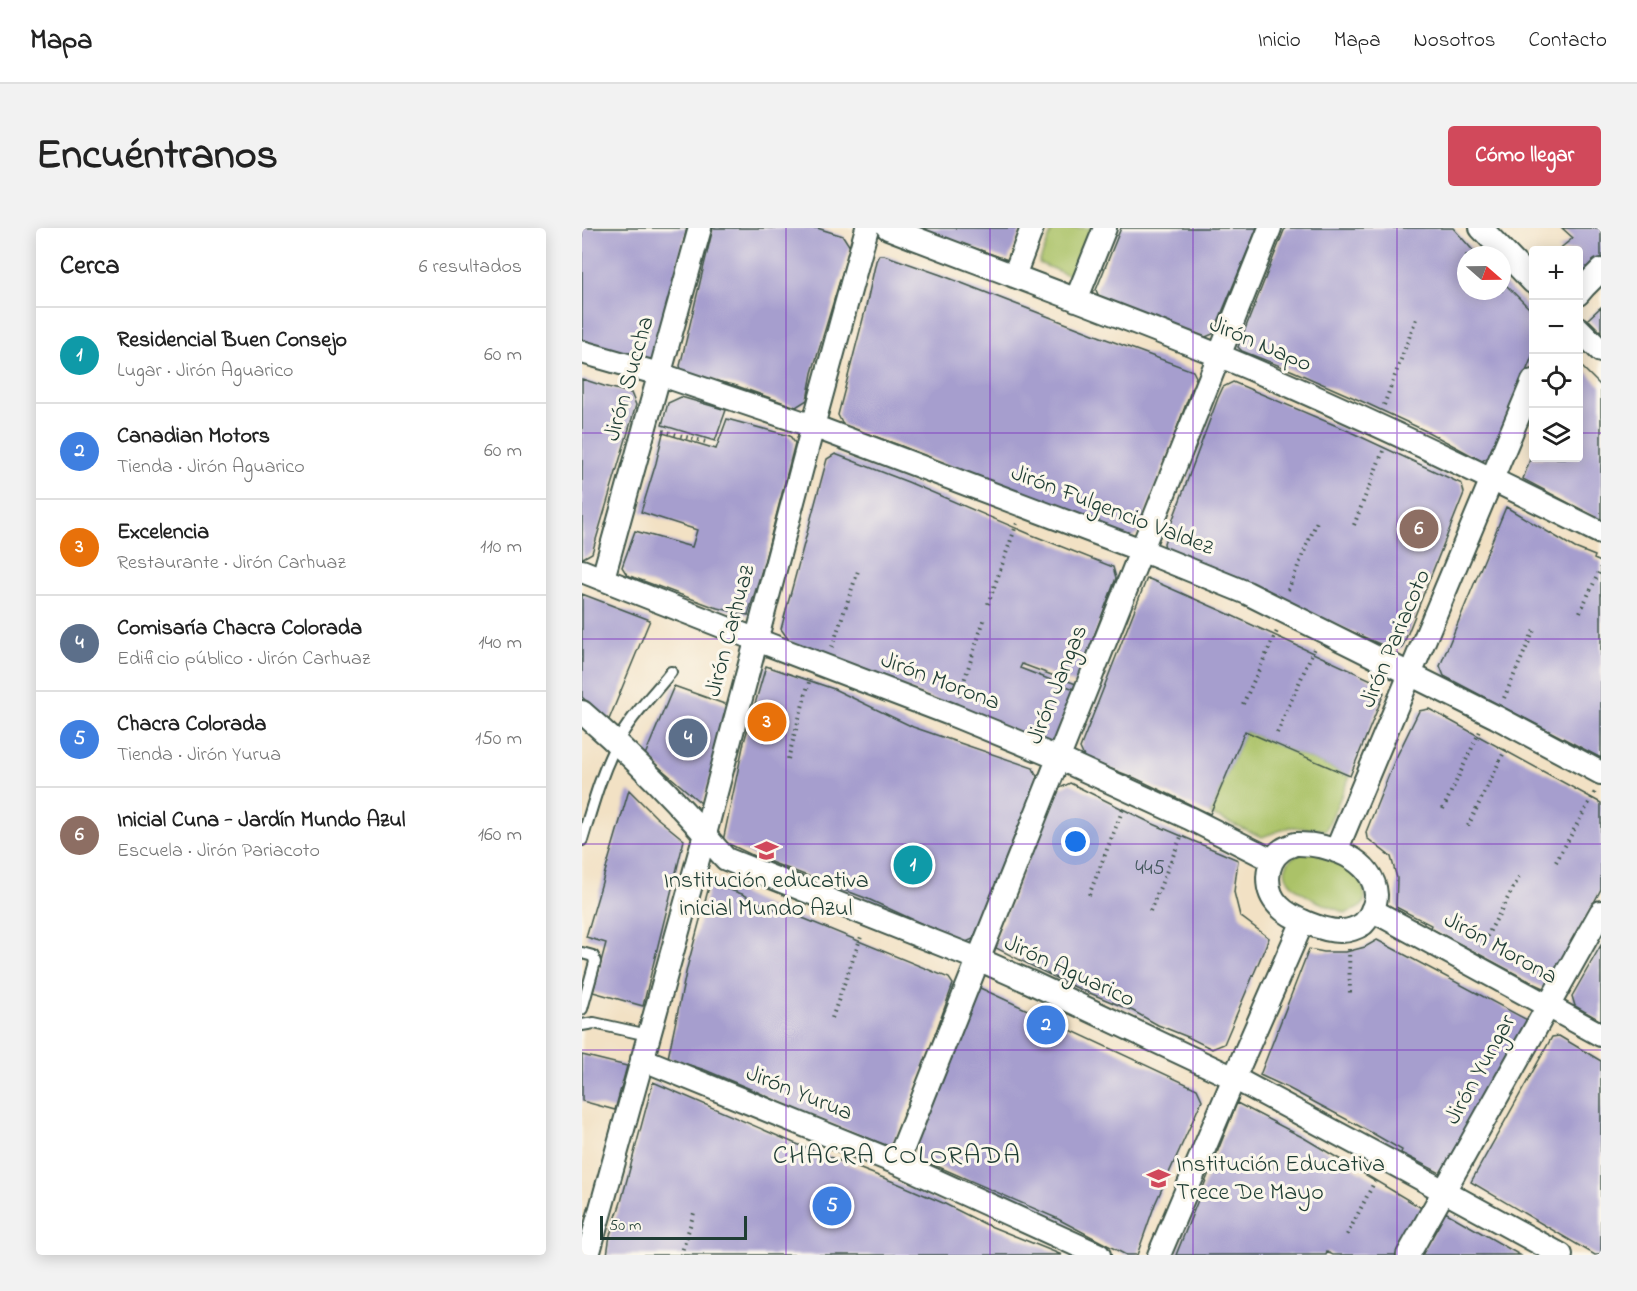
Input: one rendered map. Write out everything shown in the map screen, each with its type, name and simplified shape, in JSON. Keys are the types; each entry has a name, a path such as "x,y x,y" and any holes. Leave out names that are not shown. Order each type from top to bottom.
{"street":[{"name":"Jirón Succha","path":"592,574 645,426 700,228"},
{"name":"Jirón Carhuaz","path":"588,1255 589,1225 642,1059 705,834 867,228"},
{"name":"Jirón Napo","path":"888,228 1219,356 1384,428 1601,533"},
{"path":"1014,276 1032,228"},
{"path":"1076,300 1105,228"},
{"name":"Jirón Jangas","path":"897,1163 1270,228"},
{"path":"1482,228 1529,278"},
{"path":"1583,287 1601,270"},
{"path":"1583,333 1601,351"},
{"name":"Jirón Fulgencio Valdez","path":"582,352 659,374 813,426 1141,550 1247,593 1492,715 1516,728 1598,782"},
{"name":"Jirón Pariacoto","path":"1335,850 1529,391"},
{"name":"Jirón Morona","path":"592,574 1058,758 1189,818 1272,860"},
{"name":"Jirón Aguarico","path":"582,712 617,743 705,834 726,859 978,959 1234,1078 1560,1255"},
{"path":"1295,844 1309,844 1335,850 1349,857 1370,874 1375,887 1376,899 1372,910 1363,923 1349,931 1327,930 1290,915 1279,907 1268,885 1268,872 1272,860 1282,850 1295,844"},
{"name":"Jirón Morona","path":"1372,910 1601,1035"},
{"name":"Jirón Yungar","path":"1408,1255 1601,912"},
{"path":"1159,1255 1303,921"},
{"name":"Jirón Yurua","path":"642,1059 897,1163 1099,1255"}],"lane":[{"path":"582,840 604,773 617,743 670,672"},
{"path":"582,952 593,956 595,962 582,1009"},
{"path":"582,1025 594,1023 648,1035"}],"path":[{"path":"1354,525 1416,319"},
{"path":"645,426 706,442"},
{"path":"988,604 1023,506"},
{"path":"1243,704 1318,519"},
{"path":"788,759 820,664 859,568"},
{"path":"1580,612 1601,568"},
{"path":"953,715 985,617"},
{"path":"1277,733 1323,629"},
{"path":"1443,809 1534,630"},
{"path":"1468,826 1516,728"},
{"path":"1556,862 1598,782"},
{"path":"1089,895 1130,791"},
{"path":"1150,911 1189,818"},
{"path":"1472,964 1521,874"},
{"path":"832,1018 868,917"},
{"path":"1349,931 1350,993"},
{"path":"1347,1235 1387,1160"},
{"path":"681,1255 694,1213"}],"green space":[{"path":"1053,228 1098,228 1078,279 1039,263"},
{"path":"1245,731 1350,776 1326,830 1290,827 1262,837 1210,814"},
{"path":"1314,852 1347,868 1359,877 1365,893 1363,905 1346,913 1307,896 1290,883 1286,875 1288,862 1297,855"}],"building":[{"path":"582,228 687,228 656,355 646,362 582,341"},
{"path":"713,228 817,228 843,236 850,247 812,373 807,400 796,407 734,385 684,374 680,366"},
{"path":"918,228 1022,228 1008,260"},
{"path":"1121,228 1257,228 1213,334 1203,338 1100,299 1096,290"},
{"path":"1285,228 1453,228 1469,246 1457,246 1457,300 1511,300 1511,290 1529,308 1529,364 1492,455 1482,461 1428,432 1293,371 1242,351 1238,347"},
{"path":"1562,228 1601,228 1601,259 1583,275 1583,246 1563,246 1573,238"},
{"path":"879,255 941,275 1193,371 1196,377 1138,533 1129,539 899,445 843,425 838,415"},
{"path":"1601,307 1601,332 1588,319"},
{"path":"1583,368 1601,386 1601,520 1523,479 1529,462 1583,462"},
{"path":"582,379 631,393 636,405 592,553 583,558 582,557"},
{"path":"1233,382 1344,429 1462,484 1464,493 1402,648 1391,649 1249,586 1166,554 1164,543 1218,398 1223,387"},
{"path":"681,397 726,410 715,441 662,425 668,403"},
{"path":"727,419 790,436 795,443 748,615 714,607 627,575 622,567 635,531 692,547 697,530 641,512 663,433 716,449"},
{"path":"835,454 1113,567 1116,578 1076,684 1022,664 1020,668 1074,689 1055,740 1048,744 791,643 781,629 827,459"},
{"path":"1506,507 1575,548 1595,556 1594,559 1601,562 1601,758 1444,676 1440,666"},
{"path":"1147,578 1380,684 1384,693 1350,776 1245,731 1210,814 1135,778 1085,759 1080,748"},
{"path":"582,594 650,620 608,722 582,697"},
{"path":"766,666 834,689 913,727 1033,768 1038,779 1009,861 973,939 964,943 868,899 752,855 723,841 744,742"},
{"path":"674,686 733,707 702,804 645,755"},
{"path":"1429,709 1601,803 1601,889 1550,986 1544,988 1533,983 1430,928 1431,925 1396,907 1397,878 1391,857 1367,838 1366,832 1394,762 1419,711"},
{"path":"1070,783 1151,823 1238,860 1234,892 1240,916 1269,938 1224,1044 1212,1049 1133,1011 1068,984 994,947 1027,861 1060,788"},
{"path":"629,790 656,817 684,840 643,1006 593,992 606,943 586,937"},
{"path":"710,883 949,978 953,984 925,1063 891,1147 789,1107 705,1070 668,1058 687,968"},
{"path":"1377,940 1533,1023 1446,1176 1401,1153 1402,1150 1374,1134 1260,1075 1309,949 1346,952 1365,947"},
{"path":"1601,945 1601,1021 1575,1006 1572,996"},
{"path":"978,987 1197,1089 1202,1100 1155,1204 1137,1255 1126,1255 1056,1218 939,1167 919,1161 916,1145"},
{"path":"1559,1036 1601,1061 1601,1255 1595,1255 1471,1182 1552,1037"},
{"path":"582,1055 627,1066 615,1110 582,1101"},
{"path":"653,1082 794,1143 899,1184 985,1224 1062,1255 607,1255 610,1235"},
{"path":"1237,1103 1304,1138 1425,1210 1401,1255 1333,1255 1327,1252 1326,1255 1176,1255"},
{"path":"1445,1212 1520,1255 1421,1255"}],"place":[{"name":"Inicial Cuna - Jardín Mundo Azul","path":"1419,529"},
{"name":"Excelencia","path":"767,722"},
{"name":"Comisaría Chacra Colorada","path":"688,738"},
{"name":"Institución educativa inicial Mundo Azul","path":"766,851"},
{"name":"Residencial Buen Consejo","path":"913,865"},
{"name":"Canadian Motors","path":"1046,1025"},
{"name":"Institución Educativa Trece De Mayo","path":"1158,1179"},
{"name":"Chacra Colorada","path":"832,1206"}],"district":[{"name":"CHACRA COLORADA","path":"897,1156"}]}
